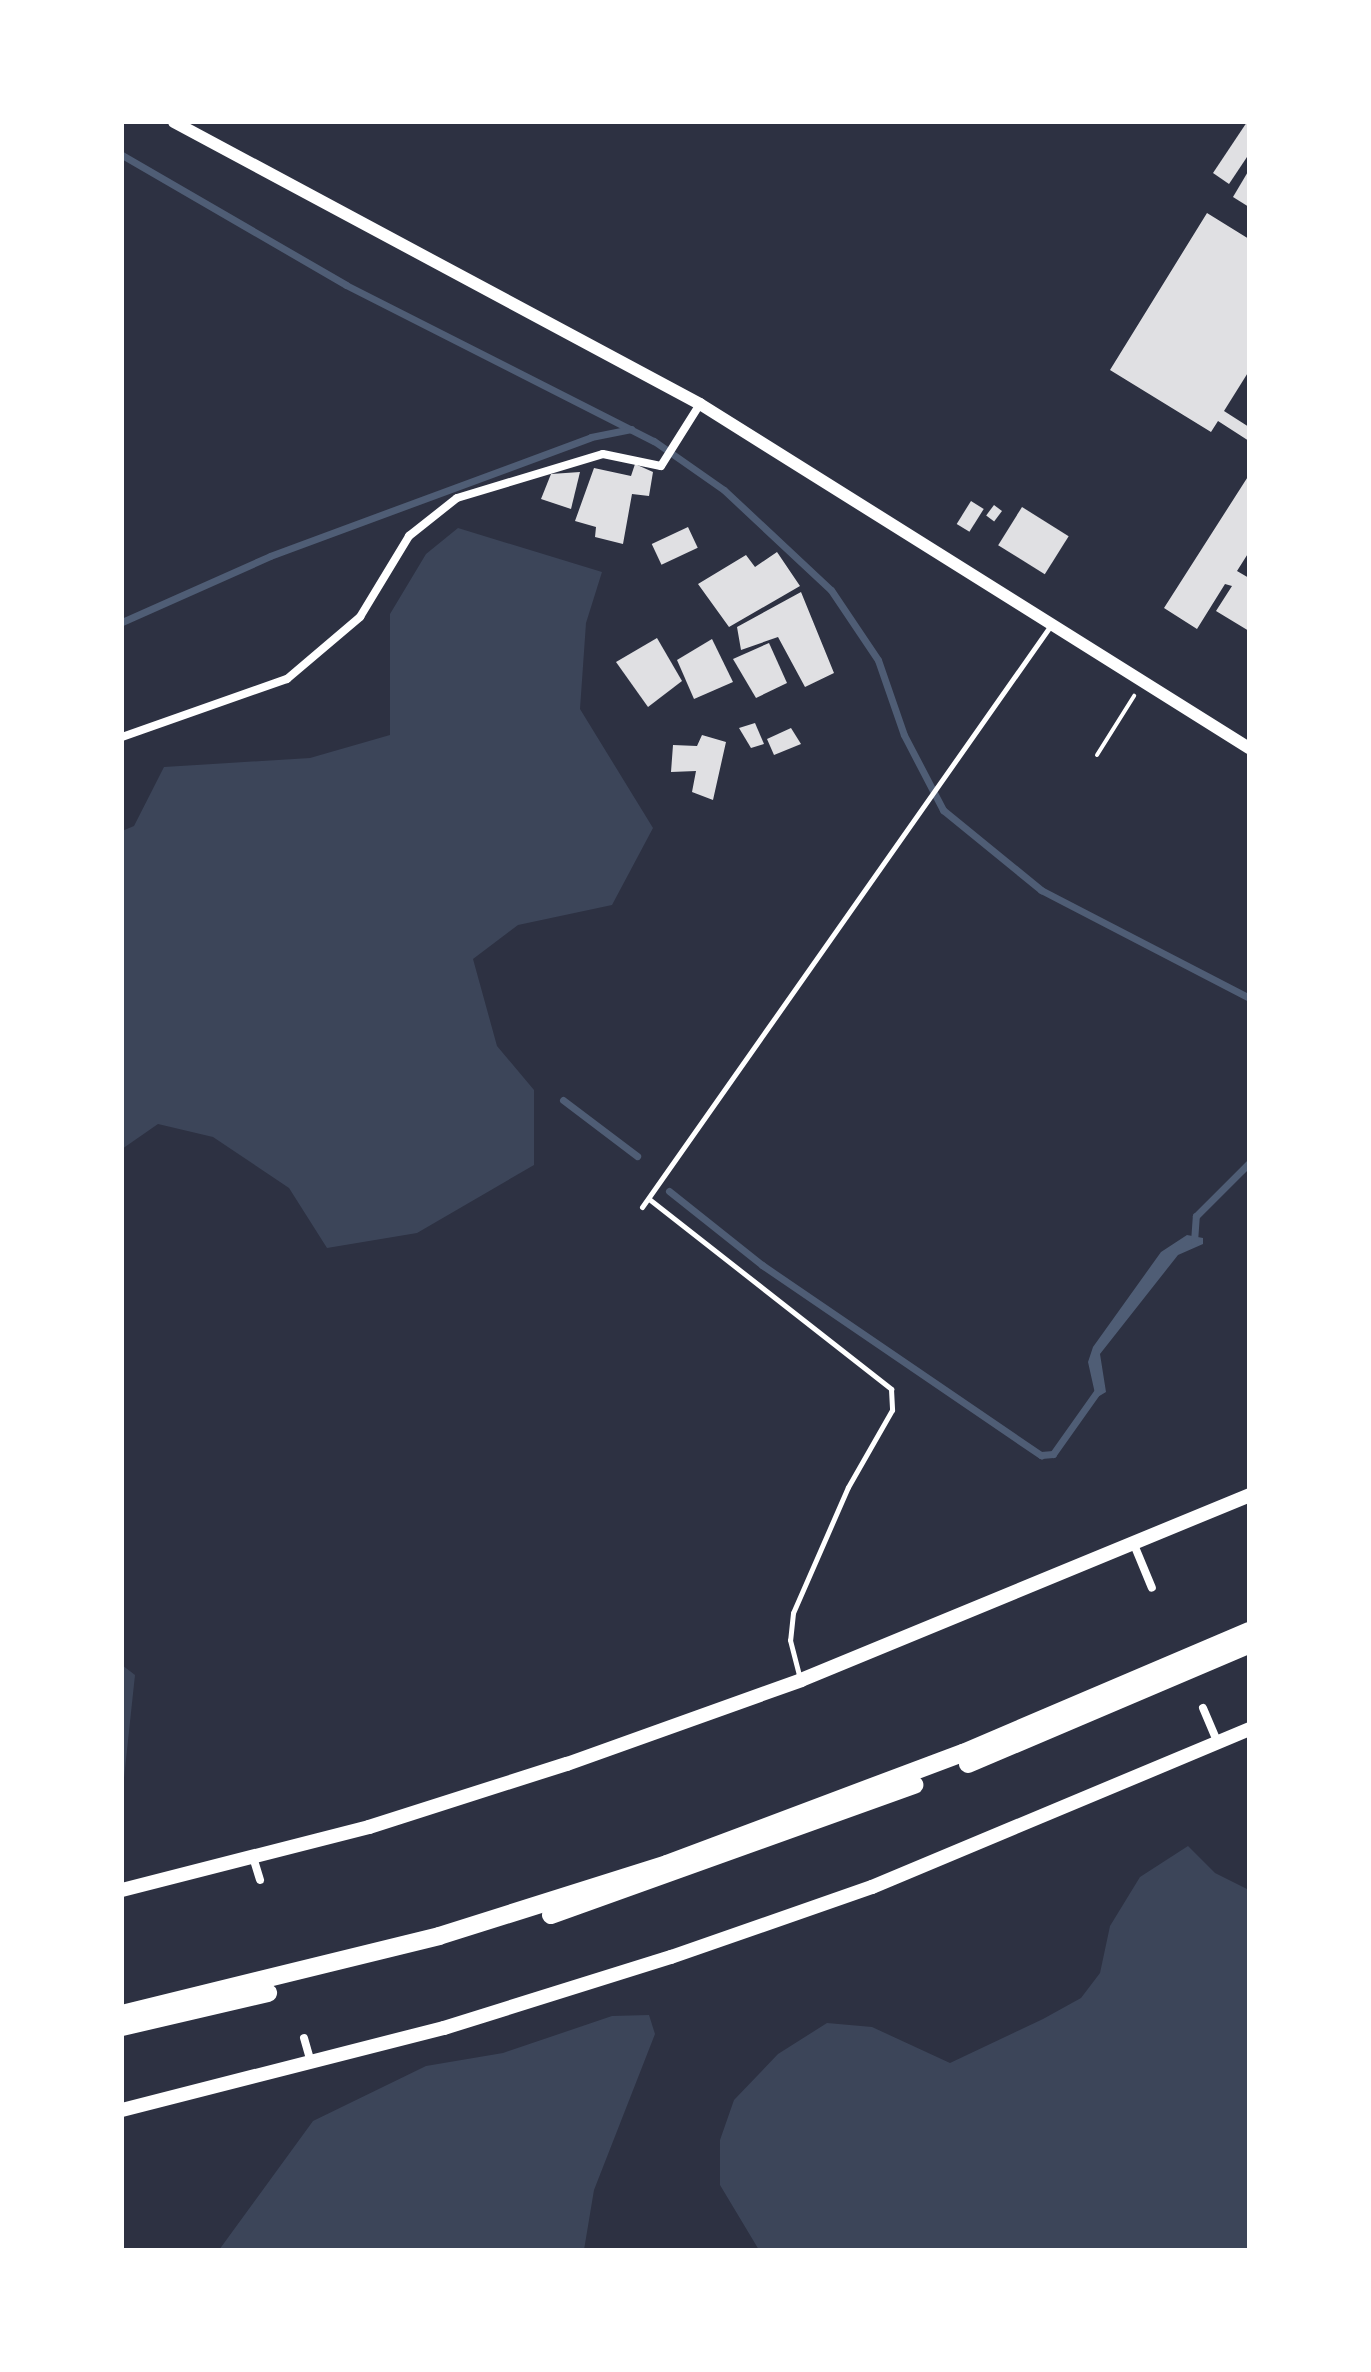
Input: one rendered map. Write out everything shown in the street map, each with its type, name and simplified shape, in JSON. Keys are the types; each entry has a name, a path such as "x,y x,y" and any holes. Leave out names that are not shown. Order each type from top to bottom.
{"highway":[{"path":"122,2014 205,1996 501,1918 667,1864 963,1753 1249,1631"},
{"path":"122,2034 529,1922 716,1861 1249,1645"},
{"path":"122,2008 205,1996"},
{"path":"122,2027 244,2000"}],"main road":[{"path":"122,1890 253,1857 553,1769 801,1680 1135,1547 1249,1495"},
{"path":"122,2110 311,2064 655,1962 872,1887 1249,1729"}],"street":[{"path":"174,122 700,404 1145,680 1249,748"},
{"path":"122,737 287,679 360,617 409,536 457,498 592,456 661,466 700,404"},
{"path":"1135,1547 1152,1588"},
{"path":"1203,1708 1219,1744"},
{"path":"253,1857 260,1880"},
{"path":"304,2038 311,2064"}],"lane":[{"path":"642,1207 914,828 1052,622"},
{"path":"649,1199 891,1389 892,1410 848,1487 793,1613 790,1640 801,1680"}],"path":[{"path":"1097,755 1145,680"}],"shaded area":[{"path":"458,528 602,572 586,623 580,709 653,828 612,905 518,925 473,959 497,1046 534,1090 534,1165 417,1233 327,1248 289,1188 213,1137 158,1124 122,1149 122,831 134,826 164,767 310,758 390,735 390,614 426,554"},
{"path":"1187,1235 1203,1238 1203,1244 1178,1255 1100,1354 1106,1392 1096,1398 1088,1362 1093,1347 1161,1252"},
{"path":"122,1665 135,1675 122,1797"},
{"path":"1188,1846 1215,1873 1249,1890 1249,2250 759,2250 720,2185 720,2140 734,2100 778,2054 827,2023 872,2027 950,2063 1043,2019 1081,1998 1100,1973 1110,1926 1140,1877"},
{"path":"649,2015 655,2034 594,2190 584,2250 219,2250 313,2121 426,2066 503,2053 612,2016"}],"building":[{"path":"1247,122 1249,154 1229,184 1213,173"},
{"path":"1249,170 1249,207 1233,197"},
{"path":"1207,213 1249,239 1249,371 1224,411 1249,427 1249,441 1218,421 1211,432 1110,370"},
{"path":"635,464 653,472 649,496 632,494 623,544 595,537 596,527 575,521 594,468 631,476"},
{"path":"580,472 571,509 541,499 551,474"},
{"path":"1249,475 1249,552 1237,571 1249,578 1249,631 1216,611 1232,586 1225,584 1197,629 1164,608"},
{"path":"971,501 984,509 969,532 957,524"},
{"path":"994,505 1002,511 994,521 986,515"},
{"path":"1022,507 1069,536 1045,574 998,545"},
{"path":"688,527 698,548 661,565 652,544"},
{"path":"777,552 800,586 729,627 698,584 746,555 755,567"},
{"path":"801,592 834,673 805,687 778,637 741,650 737,627"},
{"path":"657,638 682,681 648,707 616,662"},
{"path":"712,639 733,682 694,699 677,660"},
{"path":"769,643 787,683 756,698 733,659"},
{"path":"755,723 764,744 751,748 739,728"},
{"path":"791,728 801,744 774,755 767,739"},
{"path":"702,735 726,742 713,800 692,792 696,771 671,772 673,745 697,746"}],"waterway":[{"path":"122,155 346,285 654,441 724,490 831,590 878,660 904,735 943,810 1041,890 1249,998"},
{"path":"122,622 270,556 591,437 631,429"},
{"path":"563,1100 637,1156"},
{"path":"1194,1242 1196,1216 1249,1163"},
{"path":"669,1191 762,1265 1041,1455 1053,1454 1099,1389"}]}
